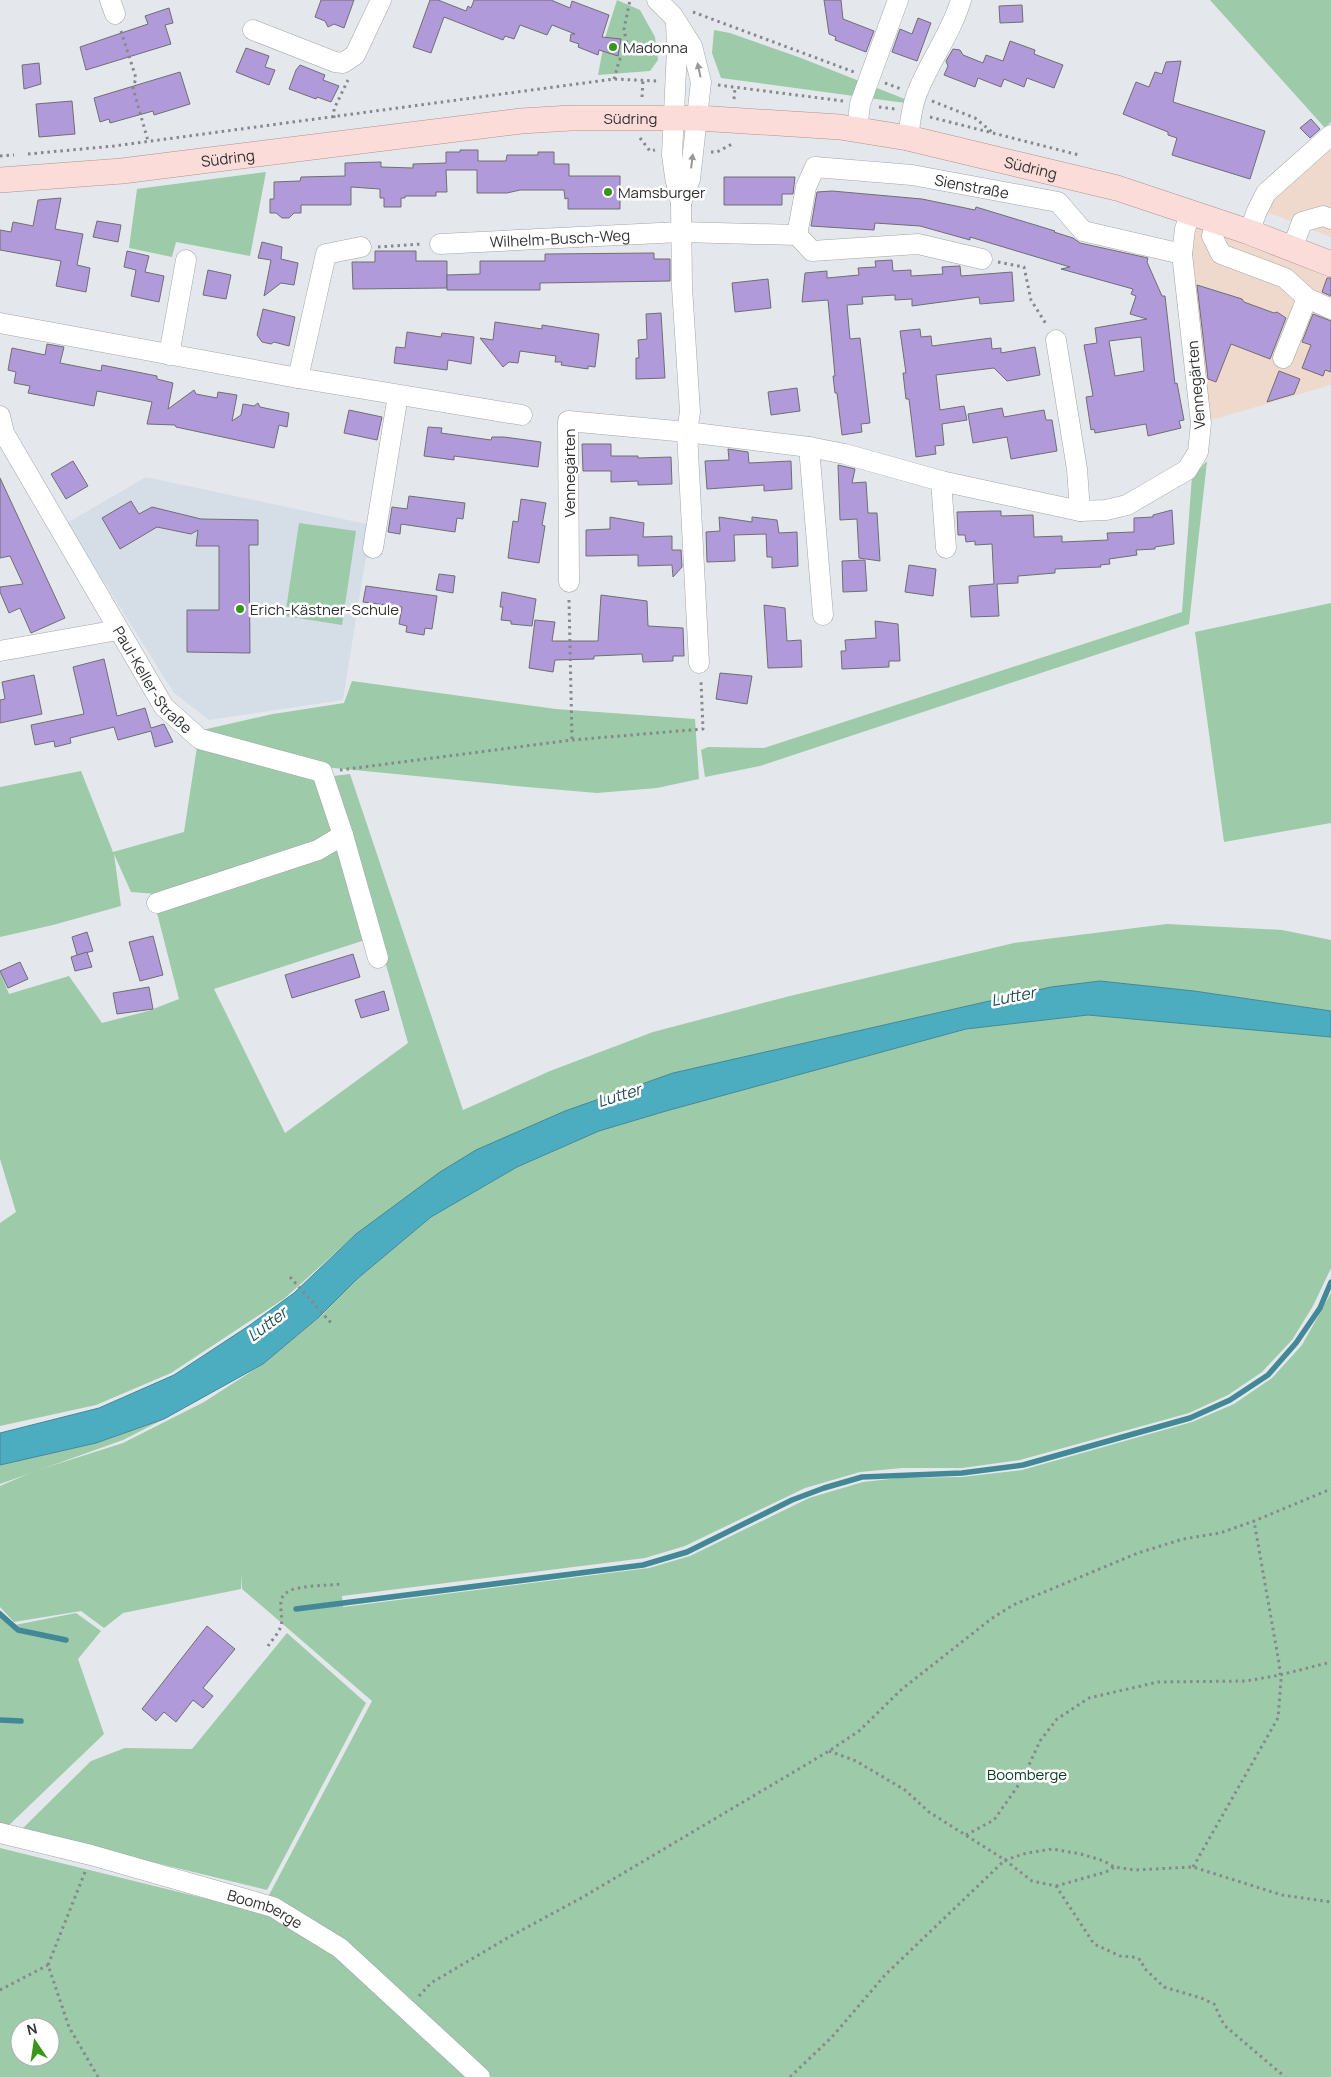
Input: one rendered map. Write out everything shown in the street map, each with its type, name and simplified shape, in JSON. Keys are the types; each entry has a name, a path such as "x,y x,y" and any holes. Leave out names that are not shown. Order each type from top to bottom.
{"main road":[{"name":"Südring","path":"0,180 141,169 521,121 571,118 698,118 840,127 908,138 1117,188 1191,211 1331,264"}],"street":[{"path":"252,30 335,62 343,63 356,55 381,0"},
{"path":"657,0 682,16 701,82 690,179 681,203"},
{"path":"857,130 860,104 868,77 898,0"},
{"path":"908,138 914,103 957,15 961,0"},
{"path":"682,16 675,81 672,155 674,178 681,203 680,232 690,412 687,432 699,662"},
{"path":"1249,232 1266,194 1331,134"},
{"name":"Sienstraße","path":"797,234 806,187 815,167 912,175 1058,202 1083,231 1182,254"},
{"name":"Vennegärten","path":"569,582 568,422 687,432 809,447 844,454 941,481 1080,511 1106,510 1127,505 1187,470 1198,452 1201,423 1182,254 1185,229 1191,211"},
{"path":"1292,249 1302,222 1323,216 1331,219"},
{"path":"1216,220 1212,236 1220,254 1285,278 1307,298 1331,308"},
{"path":"680,232 797,234 812,251 918,244 982,259"},
{"name":"Wilhelm-Busch-Weg","path":"440,244 680,232"},
{"path":"298,378 326,254 361,247"},
{"path":"169,355 186,260"},
{"path":"1283,358 1307,298"},
{"path":"0,323 298,378 522,415"},
{"path":"1056,340 1077,469 1080,511"},
{"path":"373,548 398,395"},
{"name":"Paul-Keller-Straße","path":"0,416 4,432 164,707 200,739 322,772"},
{"path":"809,447 822,616"},
{"path":"941,481 946,548"},
{"path":"0,651 118,630"},
{"path":"322,772 378,958"},
{"path":"157,903 318,850 342,835"},
{"name":"Boomberge","path":"0,1833 91,1855 273,1907 340,1948 480,2077"}],"path":[{"path":"614,79 615,72 627,46 624,29 630,0"},
{"path":"113,7 136,78 134,88 148,141"},
{"path":"682,16 868,77 914,103 993,133 975,118 914,103 860,104 701,82"},
{"path":"334,116 334,109 350,75 350,60"},
{"path":"0,156 148,141 614,79 675,81"},
{"path":"361,247 440,244"},
{"path":"982,259 1024,267 1030,300 1056,340"},
{"path":"569,582 572,740"},
{"path":"322,772 572,740 703,729 699,662"},
{"path":"290,1277 332,1324"},
{"path":"406,2008 432,1984 453,1970 538,1920 583,1897 830,1751 859,1731 909,1683 991,1619 1013,1605 1138,1553 1183,1538 1220,1533 1254,1521 1331,1488"},
{"path":"1194,1867 1278,1718 1280,1675 1254,1521"},
{"path":"268,1646 281,1626 281,1603 282,1597 286,1592 294,1589 340,1584"},
{"path":"966,1836 994,1820 1022,1780 1040,1741 1057,1719 1088,1698 1158,1682 1246,1681 1280,1675 1331,1662"},
{"path":"830,1751 856,1761 905,1790 929,1812 1005,1860 1032,1881 1056,1886 1106,1872 1114,1867"},
{"path":"790,2077 832,2037 885,1975 1005,1860 1027,1853 1052,1849 1081,1854 1104,1861 1114,1867 1136,1870 1194,1867 1282,1895 1331,1902"},
{"path":"91,1855 48,1965 69,2027 98,2077"},
{"path":"1056,1886 1094,1944 1120,1956 1141,1960 1144,1968 1164,1987 1214,2004 1224,2025 1285,2077"},
{"path":"0,1990 48,1965"}],"shaded area":[{"path":"1331,145 1331,237 1267,212 1273,198"},
{"path":"1197,226 1331,278 1331,385 1208,421 1188,257"},
{"name":"Erich-Kästner-Schule","path":"146,477 371,525 343,700 209,720 174,693 67,523"}],"green space":[{"path":"617,0 640,10 655,37 658,60 650,71 598,75 605,38"},
{"path":"1210,0 1331,0 1331,122 1325,128"},
{"path":"714,30 730,33 801,58 920,105 721,78 712,53"},
{"path":"266,172 250,256 176,242 172,257 129,248 137,189"},
{"path":"1207,461 1189,624 760,766 705,777 701,750 708,747 764,748 1182,612 1192,476"},
{"path":"299,523 356,531 342,625 285,616"},
{"path":"1331,603 1331,823 1224,842 1195,632"},
{"path":"352,681 556,709 695,719 699,779 657,788 597,793 527,787 324,767 198,731 273,714 344,703"},
{"path":"197,747 313,775 333,837 169,895 131,892 114,854 121,906 53,925 0,937 0,787 81,771 113,852 184,832"},
{"path":"350,774 463,1110 550,1071 653,1032 790,996 1014,943 1167,924 1282,930 1331,940 1331,1011 1194,991 1100,981 1051,987 673,1073 565,1111 356,1234 285,1298 171,1373 96,1405 0,1426 0,1223 16,1212 0,1159 0,972 9,994 69,976 102,1023 148,1011 179,999 156,909 341,848 365,940 214,989 285,1133 408,1043 333,776"},
{"path":"1088,1015 1331,1037 1331,1268 1313,1306 1292,1340 1262,1372 1228,1395 1189,1413 1020,1460 962,1468 902,1468 860,1472 805,1488 685,1546 645,1558 342,1596 343,1607 649,1568 690,1556 809,1498 863,1482 899,1478 962,1477 1022,1470 1192,1422 1234,1404 1272,1378 1302,1345 1331,1293 1331,2077 0,2077 0,1848 260,1912 372,1701 242,1589 242,1574 241,1589 123,1613 104,1628 81,1611 14,1622 0,1607 0,1486 35,1471 123,1443 204,1402 263,1364 323,1314 357,1279 431,1217 517,1167 599,1131 966,1029"},
{"path":"164,1419 123,1440 0,1484 0,1465 96,1443"},
{"path":"0,1610 15,1625 76,1613 101,1631 78,1659 104,1734 7,1827 0,1825"},
{"path":"287,1633 366,1703 267,1890 21,1830 91,1761 125,1748 192,1749"}],"water":[{"name":"Lutter","path":"1100,981 1194,991 1331,1011 1331,1037 1088,1015 966,1029 599,1131 517,1167 431,1217 357,1279 319,1317 263,1364 164,1419 96,1443 0,1465 0,1433 99,1408 174,1375 250,1325 294,1293 356,1234 440,1172 476,1150 565,1111 673,1073 1051,987"}],"building":[{"path":"321,0 354,0 344,28 334,24 328,27 325,21 315,17"},
{"path":"430,0 438,0 466,11 468,6 471,8 474,0 551,0 570,8 572,1 609,15 602,37 621,39 618,56 599,50 598,55 578,47 579,44 570,41 571,34 575,34 552,25 547,35 520,25 514,39 505,36 503,40 444,17 431,53 413,47"},
{"path":"824,0 841,0 843,19 874,31 866,52 835,40 836,37 829,34"},
{"path":"1022,5 1023,22 1000,23 999,6"},
{"path":"169,8 173,23 165,25 171,44 86,70 80,47 148,24 145,16"},
{"path":"918,18 931,23 917,61 892,52 900,29 912,34"},
{"path":"1010,41 1035,50 1034,54 1063,65 1054,88 1027,78 1024,87 1004,79 1001,87 978,78 975,87 944,75 948,66 946,61 953,49 960,50 963,55 983,63 986,55 1003,61"},
{"path":"246,48 269,56 265,67 275,70 269,85 236,72"},
{"path":"1181,61 1173,102 1265,131 1250,179 1172,155 1177,138 1168,135 1168,132 1123,114 1136,82 1149,87 1155,72 1162,74 1166,62"},
{"path":"39,63 41,84 24,89 22,65"},
{"path":"300,65 325,75 323,80 339,86 331,102 317,97 316,99 289,89 296,70"},
{"path":"180,72 190,104 154,115 153,111 110,123 109,119 100,122 94,98"},
{"path":"72,101 75,134 39,137 36,104"},
{"path":"1311,119 1320,129 1310,138 1300,128"},
{"path":"460,150 478,150 478,161 506,161 507,155 538,155 538,152 554,152 554,164 569,164 569,176 620,176 620,209 568,209 568,198 565,199 564,190 520,190 507,193 477,193 477,170 446,170 447,192 436,192 436,196 405,196 405,198 401,198 401,207 384,207 384,198 380,198 380,189 351,187 351,205 301,205 301,213 294,213 289,218 282,218 276,213 270,213 270,199 274,199 274,182 300,181 301,177 345,176 345,163 381,162 381,167 413,168 413,164 446,163 446,152 460,152"},
{"path":"724,177 795,177 793,194 782,194 782,205 724,205"},
{"path":"832,191 922,199 975,210 976,207 1055,231 1080,243 1148,258 1147,262 1162,296 1165,296 1175,384 1177,383 1184,420 1179,421 1181,428 1148,436 1146,424 1095,433 1094,429 1091,430 1086,397 1093,396 1084,345 1097,343 1095,328 1147,319 1130,314 1136,296 1131,294 1133,289 1061,269 1070,267 970,237 970,240 920,226 875,223 874,230 811,226 817,192","holes":["1141,337 1144,371 1115,376 1109,341"]},
{"path":"61,198 55,229 83,234 77,265 90,268 86,292 56,286 61,261 0,250 0,230 11,232 13,222 33,226 38,200"},
{"path":"97,221 121,225 118,242 93,237"},
{"path":"262,242 282,247 281,259 298,263 294,285 281,283 264,296 271,260 258,258"},
{"path":"127,251 149,256 145,272 164,276 159,302 131,296 136,270 124,267"},
{"path":"375,251 416,251 416,261 447,261 447,288 353,289 352,262 375,262"},
{"path":"654,253 654,259 670,259 670,281 540,283 540,290 447,290 447,275 480,274 480,261 545,261 545,254"},
{"path":"892,260 893,271 911,270 911,276 943,274 942,267 958,266 960,266 961,276 1012,272 1014,301 980,304 979,297 912,306 912,299 895,300 895,295 862,297 863,304 847,305 850,339 860,338 870,423 861,424 862,432 842,435 833,376 835,376 828,300 802,302 805,273 827,271 827,278 859,275 858,268 876,267 875,261"},
{"path":"208,270 231,275 226,299 203,295"},
{"path":"1327,278 1331,278 1331,296 1322,292"},
{"path":"768,279 771,308 735,312 732,283"},
{"path":"1197,285 1242,299 1244,302 1274,313 1277,312 1286,318 1270,359 1231,344 1216,382 1208,379"},
{"path":"263,309 295,317 289,346 274,342 271,344 262,342 257,335"},
{"path":"661,313 665,378 636,379 636,358 639,358 638,340 647,339 646,314"},
{"path":"1313,314 1331,321 1331,372 1325,370 1323,376 1302,368 1311,345 1302,342"},
{"path":"495,322 542,329 542,325 599,334 595,367 588,366 588,369 561,365 562,362 555,362 556,356 520,351 518,363 509,362 503,367 480,338 493,340"},
{"path":"920,329 921,337 931,336 932,346 991,338 992,349 1001,348 1001,353 1035,347 1040,375 1007,381 994,368 936,375 940,410 964,406 967,420 942,424 944,445 935,446 936,454 916,457 909,399 906,399 903,373 906,373 900,331"},
{"path":"407,332 441,337 442,333 474,337 471,364 448,360 447,370 394,363 396,347 405,348"},
{"path":"47,344 64,347 60,363 101,371 102,365 157,376 157,379 173,383 168,409 194,390 196,394 217,398 218,392 237,395 232,421 241,415 243,404 254,406 258,403 260,407 289,413 287,427 279,425 274,448 176,427 175,425 147,424 152,402 97,391 94,406 28,393 30,386 14,383 16,372 8,370 12,348 45,355"},
{"path":"1279,371 1300,379 1294,394 1267,402"},
{"path":"797,388 800,411 771,415 768,392"},
{"path":"1002,408 1004,417 1044,410 1046,420 1052,420 1057,451 1011,459 1007,437 973,443 968,414"},
{"path":"349,410 382,417 377,440 344,433"},
{"path":"428,427 442,428 441,433 491,440 492,437 504,437 541,442 538,467 454,456 454,460 424,456"},
{"path":"582,444 611,444 611,456 638,456 638,458 671,457 672,484 638,485 638,481 611,482 611,471 583,471"},
{"path":"728,449 748,452 749,463 791,461 792,489 764,491 764,485 707,489 705,461 729,460"},
{"path":"73,461 88,486 66,499 51,474"},
{"path":"838,465 855,469 852,483 866,482 868,513 877,513 880,561 859,558 857,519 840,520"},
{"path":"0,478 65,618 31,633 20,608 9,613 0,592 0,587 23,584 10,556 0,558"},
{"path":"409,496 465,503 463,519 457,518 455,532 401,524 400,534 388,532 392,507 407,509"},
{"path":"521,499 546,503 542,525 545,526 539,563 508,558 513,521 518,522"},
{"path":"131,501 139,514 152,507 201,519 258,520 258,545 249,545 250,653 187,652 187,610 219,610 219,546 196,546 198,530 191,534 157,527 120,549 102,518"},
{"path":"1172,510 1174,544 1155,547 1155,549 1136,550 1137,555 1109,559 1110,564 1100,565 1101,567 1055,569 1055,573 1018,576 1018,583 997,584 999,616 971,617 969,586 994,584 992,544 975,545 975,541 966,542 965,535 958,535 957,512 1001,511 1001,516 1033,515 1034,537 1062,536 1062,542 1108,540 1107,533 1134,532 1134,518 1153,517 1153,515"},
{"path":"610,517 644,523 643,537 672,536 672,550 681,550 682,567 673,577 672,565 638,566 638,555 586,556 586,530 610,529"},
{"path":"719,517 752,522 752,517 777,520 779,533 797,532 798,566 772,568 772,557 767,557 766,534 734,535 735,561 707,562 706,532 720,531"},
{"path":"865,560 867,591 843,592 842,561"},
{"path":"909,565 936,569 933,596 905,592"},
{"path":"439,574 455,576 453,593 436,590"},
{"path":"366,586 437,596 432,629 425,628 424,635 406,632 407,626 399,624 402,607 363,602"},
{"path":"502,592 536,599 532,626 511,624 511,621 501,620 503,607 500,607"},
{"path":"601,595 647,601 648,626 683,628 684,656 673,656 673,661 643,662 642,654 594,656 594,659 555,660 553,672 529,668 535,620 555,622 552,641 598,641"},
{"path":"764,605 785,608 787,641 801,640 802,667 768,668"},
{"path":"875,621 898,624 900,661 889,661 889,667 842,669 841,651 846,651 845,640 876,638"},
{"path":"104,659 117,716 145,708 151,728 164,724 173,742 155,747 151,731 118,740 114,727 70,738 71,743 55,747 54,741 35,745 31,725 84,714 73,667"},
{"path":"720,673 752,676 747,704 716,699"},
{"path":"34,675 42,714 0,723 0,700 5,699 2,682"},
{"path":"87,932 93,951 77,955 72,937"},
{"path":"153,936 163,975 140,981 129,942"},
{"path":"87,952 92,967 75,971 71,957"},
{"path":"353,954 360,977 292,998 285,975"},
{"path":"20,962 28,979 8,988 0,971"},
{"path":"149,987 153,1009 117,1014 113,993"},
{"path":"384,991 389,1010 361,1018 355,1000"},
{"path":"207,1626 235,1649 203,1688 213,1696 203,1708 193,1700 176,1722 164,1712 156,1721 142,1709"}],"waterway":[{"path":"296,1609 643,1565 687,1552 792,1500 862,1477 962,1473 1023,1465 1190,1418 1230,1400 1268,1375 1296,1343 1320,1308 1331,1282"},
{"path":"0,1614 18,1630 66,1640"},
{"path":"0,1720 21,1721"}],"place":[{"name":"Madonna","path":"613,47"},
{"name":"Mamsburger","path":"608,192"},
{"name":"Erich-Kästner-Schule","path":"240,609"}]}
